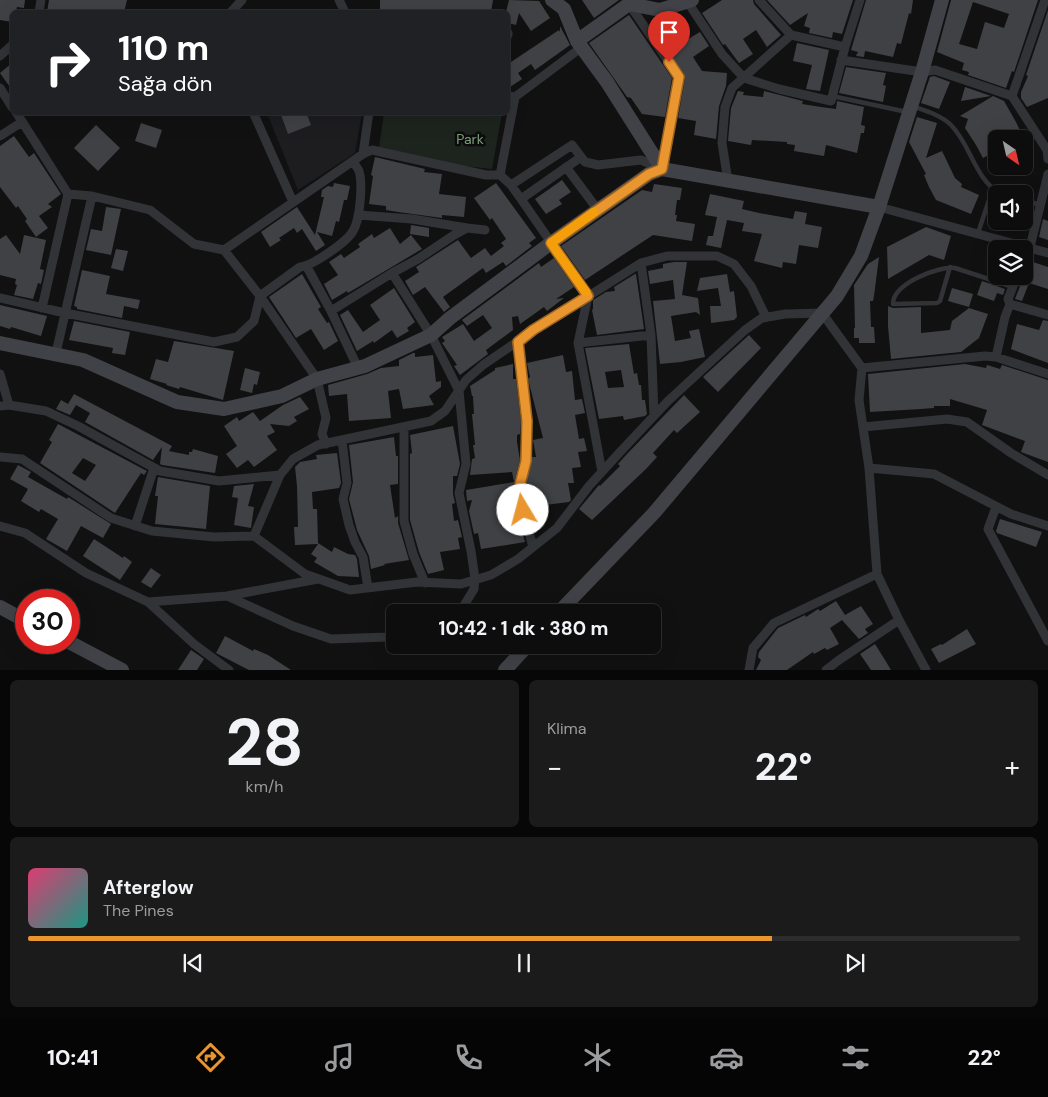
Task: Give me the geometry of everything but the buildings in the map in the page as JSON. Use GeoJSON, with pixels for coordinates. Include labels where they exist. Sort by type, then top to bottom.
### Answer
{"type":"FeatureCollection","features":[{"type":"Feature","properties":{"kind":"street"},"geometry":{"type":"LineString","coordinates":[[233,10],[242,0]]}},
{"type":"Feature","properties":{"kind":"street"},"geometry":{"type":"LineString","coordinates":[[552,0],[564,9],[580,44],[607,82],[662,169]]}},
{"type":"Feature","properties":{"kind":"street"},"geometry":{"type":"LineString","coordinates":[[759,0],[791,36],[845,47]]}},
{"type":"Feature","properties":{"kind":"street"},"geometry":{"type":"LineString","coordinates":[[511,96],[629,4],[655,5],[690,1],[722,54],[744,78],[779,89],[831,100],[860,0]]}},
{"type":"Feature","properties":{"kind":"street"},"geometry":{"type":"LineString","coordinates":[[567,604],[654,513],[837,296],[861,256],[879,207],[922,72],[942,0]]}},
{"type":"Feature","properties":{"kind":"street"},"geometry":{"type":"LineString","coordinates":[[1012,96],[1045,0]]}},
{"type":"Feature","properties":{"kind":"street"},"geometry":{"type":"LineString","coordinates":[[629,4],[679,77],[662,169]]}},
{"type":"Feature","properties":{"kind":"street"},"geometry":{"type":"LineString","coordinates":[[728,181],[722,143],[725,107],[732,88],[791,36]]}},
{"type":"Feature","properties":{"kind":"street"},"geometry":{"type":"LineString","coordinates":[[0,56],[10,47]]}},
{"type":"Feature","properties":{"kind":"street"},"geometry":{"type":"LineString","coordinates":[[842,60],[922,72],[935,70],[1012,96],[1047,150],[1048,159]]}},
{"type":"Feature","properties":{"kind":"street"},"geometry":{"type":"LineString","coordinates":[[0,88],[10,104]]}},
{"type":"Feature","properties":{"kind":"street"},"geometry":{"type":"LineString","coordinates":[[18,115],[68,194],[42,308]]}},
{"type":"Feature","properties":{"kind":"street"},"geometry":{"type":"LineString","coordinates":[[254,115],[293,202]]}},
{"type":"Feature","properties":{"kind":"street"},"geometry":{"type":"LineString","coordinates":[[363,154],[369,115]]}},
{"type":"Feature","properties":{"kind":"street"},"geometry":{"type":"LineString","coordinates":[[500,175],[508,115]]}},
{"type":"Feature","properties":{"kind":"street"},"geometry":{"type":"LineString","coordinates":[[0,136],[22,122]]}},
{"type":"Feature","properties":{"kind":"street"},"geometry":{"type":"LineString","coordinates":[[511,185],[572,145],[584,162],[598,165],[641,160],[662,169],[879,207],[1004,240]]}},
{"type":"Feature","properties":{"kind":"street"},"geometry":{"type":"LineString","coordinates":[[224,250],[363,154],[372,150],[486,175],[500,175],[511,185],[588,296],[578,344],[602,472]]}},
{"type":"Feature","properties":{"kind":"street"},"geometry":{"type":"LineString","coordinates":[[521,199],[581,157]]}},
{"type":"Feature","properties":{"kind":"street"},"geometry":{"type":"LineString","coordinates":[[0,298],[65,313],[214,342],[237,337],[254,321],[260,296],[300,267],[307,267],[320,259],[353,233],[358,215],[360,189],[359,170],[353,161]]}},
{"type":"Feature","properties":{"kind":"street"},"geometry":{"type":"LineString","coordinates":[[566,167],[598,210]]}},
{"type":"Feature","properties":{"kind":"street"},"geometry":{"type":"LineString","coordinates":[[0,343],[83,360],[177,402],[224,409],[282,396],[317,379],[358,368],[431,335],[450,318],[551,243],[649,174],[662,169]]}},
{"type":"Feature","properties":{"kind":"street"},"geometry":{"type":"LineString","coordinates":[[1032,240],[1048,174]]}},
{"type":"Feature","properties":{"kind":"street"},"geometry":{"type":"LineString","coordinates":[[68,194],[92,196],[150,210],[194,244],[224,250],[260,296],[317,379],[326,418],[322,434],[326,444]]}},
{"type":"Feature","properties":{"kind":"street"},"geometry":{"type":"LineString","coordinates":[[56,353],[92,196]]}},
{"type":"Feature","properties":{"kind":"street"},"geometry":{"type":"LineString","coordinates":[[358,215],[412,219],[485,230]]}},
{"type":"Feature","properties":{"kind":"street"},"geometry":{"type":"LineString","coordinates":[[332,311],[392,272],[418,259],[467,228]]}},
{"type":"Feature","properties":{"kind":"street"},"geometry":{"type":"LineString","coordinates":[[1033,248],[1048,253]]}},
{"type":"Feature","properties":{"kind":"street"},"geometry":{"type":"LineString","coordinates":[[254,536],[280,475],[294,458],[318,445],[430,421],[446,411],[466,380],[483,365],[533,330],[641,263],[667,256],[717,256],[734,264],[751,286],[766,317]]}},
{"type":"Feature","properties":{"kind":"street"},"geometry":{"type":"LineString","coordinates":[[641,263],[651,335],[654,416]]}},
{"type":"Feature","properties":{"kind":"street"},"geometry":{"type":"LineString","coordinates":[[307,267],[332,311],[358,368]]}},
{"type":"Feature","properties":{"kind":"street"},"geometry":{"type":"LineString","coordinates":[[392,272],[431,335],[459,391],[466,464],[459,493],[475,579],[474,590],[465,604]]}},
{"type":"Feature","properties":{"kind":"street"},"geometry":{"type":"LineString","coordinates":[[996,357],[1005,317],[1010,304],[1008,299],[1013,287]]}},
{"type":"Feature","properties":{"kind":"street"},"geometry":{"type":"LineString","coordinates":[[1010,304],[1048,316]]}},
{"type":"Feature","properties":{"kind":"street"},"geometry":{"type":"LineString","coordinates":[[0,457],[22,459],[111,518],[152,531],[214,537],[254,536],[305,574],[350,590],[425,583],[460,584],[491,575],[518,559],[557,528],[602,472],[654,416],[745,330],[766,317],[785,314],[822,313]]}},
{"type":"Feature","properties":{"kind":"street"},"geometry":{"type":"LineString","coordinates":[[822,313],[862,368],[859,400],[869,468],[877,574],[926,670]]}},
{"type":"Feature","properties":{"kind":"street"},"geometry":{"type":"LineString","coordinates":[[578,344],[651,335]]}},
{"type":"Feature","properties":{"kind":"street"},"geometry":{"type":"LineString","coordinates":[[518,342],[527,421],[526,461],[518,492],[533,547]]}},
{"type":"Feature","properties":{"kind":"street"},"geometry":{"type":"LineString","coordinates":[[862,368],[985,356],[996,357],[1048,374]]}},
{"type":"Feature","properties":{"kind":"street"},"geometry":{"type":"LineString","coordinates":[[0,374],[4,405],[46,411],[78,426],[160,471],[218,481],[280,475]]}},
{"type":"Feature","properties":{"kind":"street"},"geometry":{"type":"LineString","coordinates":[[863,427],[947,419],[967,422],[1011,453],[1048,475]]}},
{"type":"Feature","properties":{"kind":"street"},"geometry":{"type":"LineString","coordinates":[[404,427],[404,521],[413,554],[425,583]]}},
{"type":"Feature","properties":{"kind":"street"},"geometry":{"type":"LineString","coordinates":[[342,440],[347,483],[343,499],[348,525],[354,542],[363,557],[368,588]]}},
{"type":"Feature","properties":{"kind":"street"},"geometry":{"type":"LineString","coordinates":[[135,526],[154,468]]}},
{"type":"Feature","properties":{"kind":"street"},"geometry":{"type":"LineString","coordinates":[[869,468],[934,474],[1011,514],[1048,526]]}},
{"type":"Feature","properties":{"kind":"street"},"geometry":{"type":"LineString","coordinates":[[996,506],[988,529],[1048,641]]}},
{"type":"Feature","properties":{"kind":"street"},"geometry":{"type":"LineString","coordinates":[[0,526],[25,533],[86,572],[148,602],[194,644],[230,670]]}},
{"type":"Feature","properties":{"kind":"street"},"geometry":{"type":"LineString","coordinates":[[749,670],[753,648],[774,623],[877,574]]}},
{"type":"Feature","properties":{"kind":"street"},"geometry":{"type":"LineString","coordinates":[[148,602],[227,596],[318,579]]}},
{"type":"Feature","properties":{"kind":"street"},"geometry":{"type":"LineString","coordinates":[[227,596],[293,626],[331,639],[386,636]]}},
{"type":"Feature","properties":{"kind":"street"},"geometry":{"type":"LineString","coordinates":[[0,607],[15,615]]}},
{"type":"Feature","properties":{"kind":"street"},"geometry":{"type":"LineString","coordinates":[[826,670],[899,620]]}},
{"type":"Feature","properties":{"kind":"street"},"geometry":{"type":"LineString","coordinates":[[80,648],[122,670]]}},
{"type":"Feature","properties":{"kind":"street"},"geometry":{"type":"LineString","coordinates":[[505,670],[520,654]]}},
{"type":"Feature","properties":{"kind":"lane"},"geometry":{"type":"LineString","coordinates":[[832,96],[910,109],[940,117],[950,124],[958,134],[989,185]]}},
{"type":"Feature","properties":{"kind":"lane"},"geometry":{"type":"LineString","coordinates":[[978,233],[988,203]]}},
{"type":"Feature","properties":{"kind":"lane"},"geometry":{"type":"LineString","coordinates":[[1033,203],[1040,205]]}},
{"type":"Feature","properties":{"kind":"lane"},"geometry":{"type":"LineString","coordinates":[[950,267],[941,298],[937,304],[893,304],[894,297],[900,289],[934,270],[950,267],[1013,287]]}},
{"type":"Feature","properties":{"kind":"shaded area"},"geometry":{"type":"Polygon","coordinates":[[[268,115],[362,115],[355,153],[298,190],[268,115]]]}},
{"type":"Feature","properties":{"kind":"green space","name":"Park"},"geometry":{"type":"Polygon","coordinates":[[[384,115],[502,115],[492,169],[427,162],[379,148],[384,115]]]}},
{"type":"Feature","properties":{"kind":"slow traffic"},"geometry":{"type":"LineString","coordinates":[[586,292],[551,243],[594,212]]}},
{"type":"Feature","properties":{"kind":"route"},"geometry":{"type":"LineString","coordinates":[[523,510],[518,492],[526,461],[527,421],[518,342],[533,330],[588,296],[551,243],[649,174],[662,169],[679,77],[669,62]]}}]}
